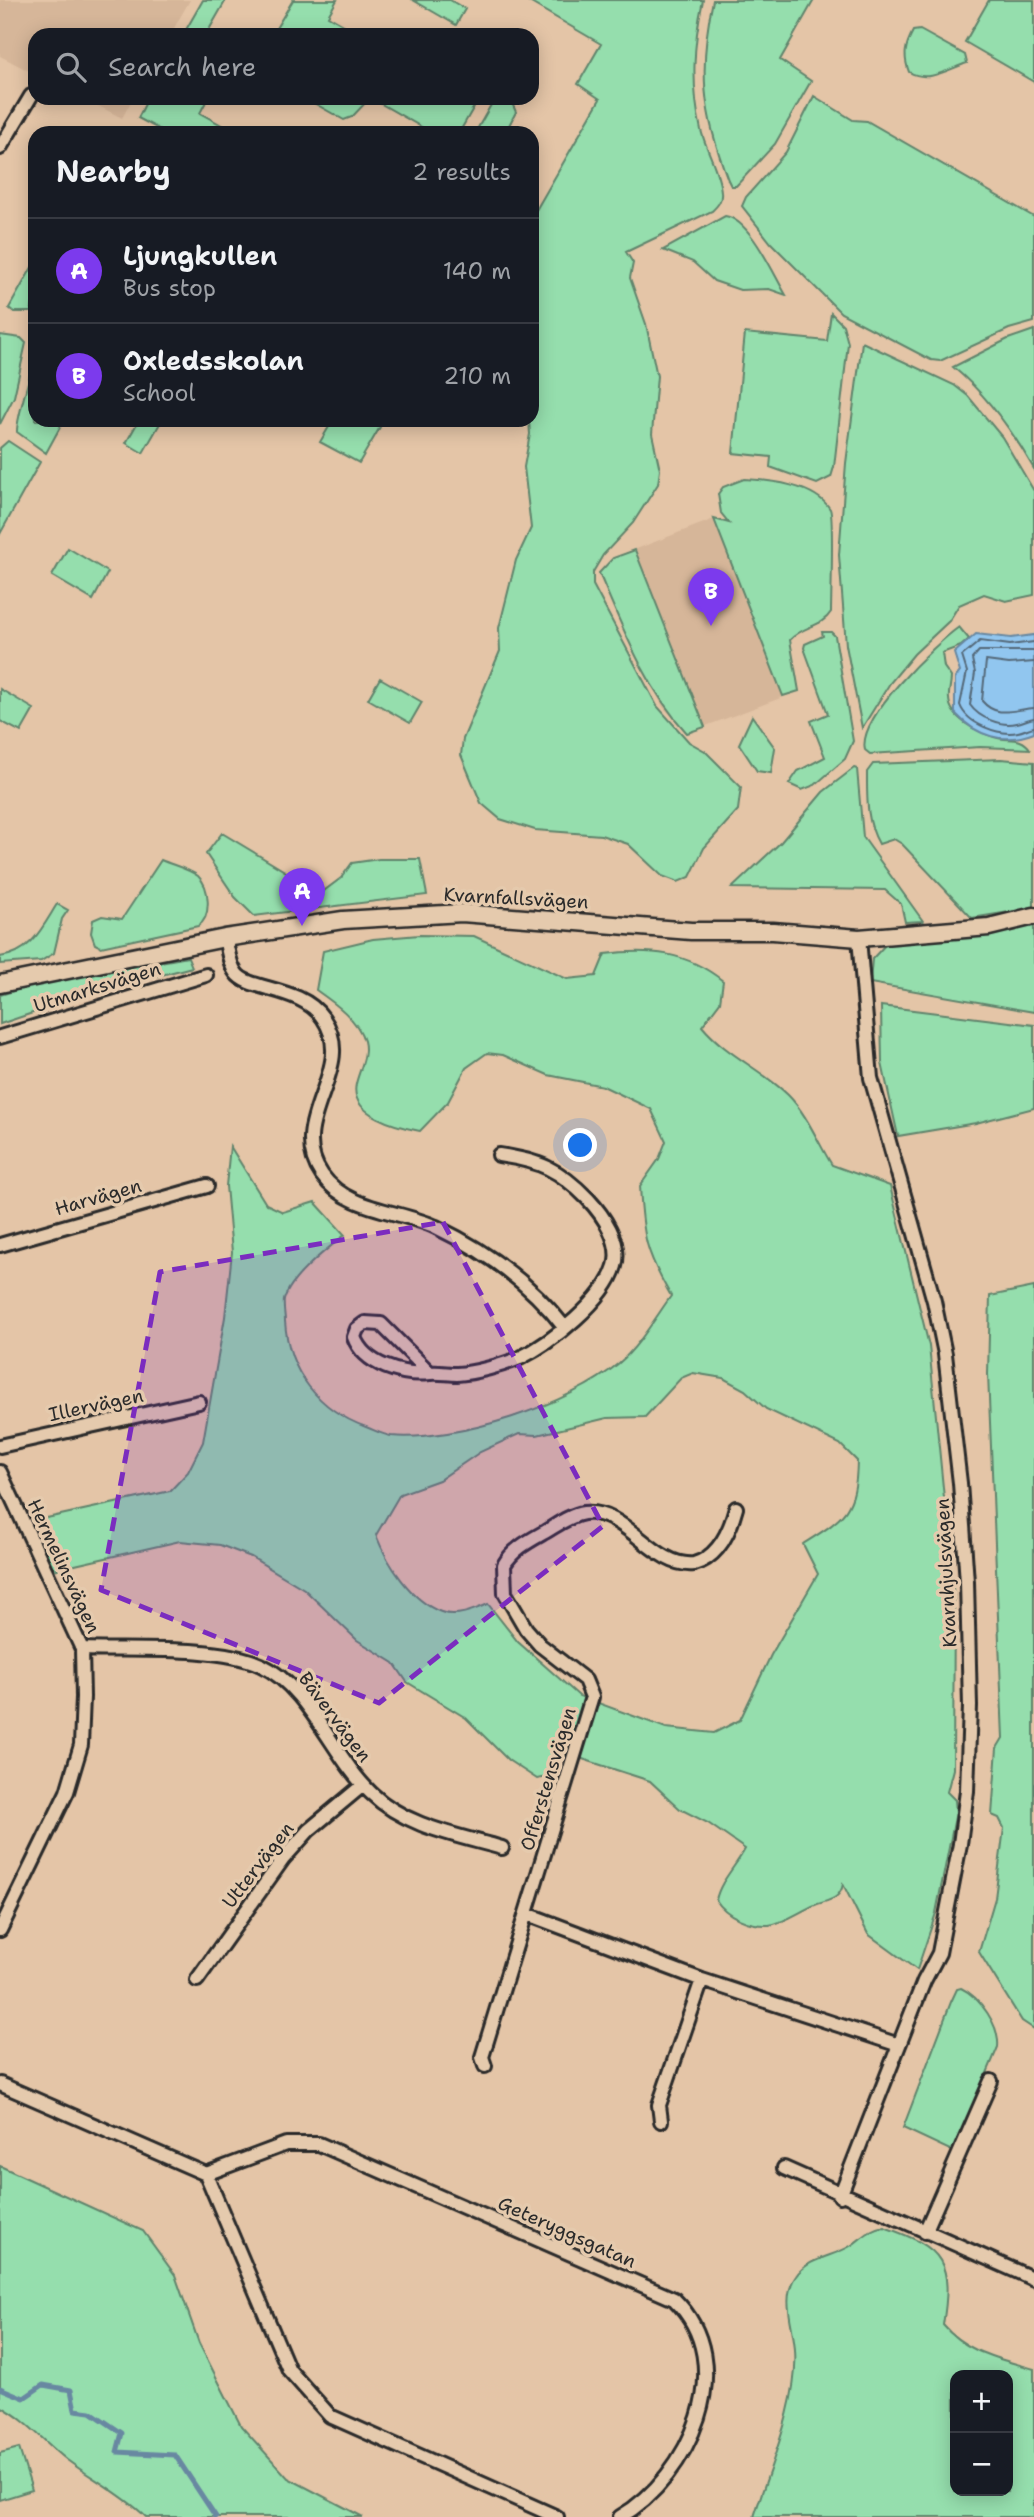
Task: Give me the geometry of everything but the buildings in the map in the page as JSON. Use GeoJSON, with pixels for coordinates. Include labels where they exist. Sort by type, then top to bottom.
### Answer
{"type":"FeatureCollection","features":[{"type":"Feature","properties":{"kind":"street"},"geometry":{"type":"LineString","coordinates":[[0,148],[28,102]]}},
{"type":"Feature","properties":{"kind":"street","name":"Kvarnfallsvägen"},"geometry":{"type":"LineString","coordinates":[[0,984],[225,938],[343,920],[462,913],[691,931],[773,932],[859,938],[989,927],[1034,916]]}},
{"type":"Feature","properties":{"kind":"street"},"geometry":{"type":"LineString","coordinates":[[225,938],[233,967],[241,979],[301,999],[322,1017],[329,1029],[334,1059],[310,1129],[313,1155],[322,1175],[335,1189],[352,1199],[435,1227],[491,1260],[546,1303],[565,1328]]}},
{"type":"Feature","properties":{"kind":"street","name":"Kvarnhjulsvägen"},"geometry":{"type":"LineString","coordinates":[[840,2196],[924,1981],[939,1953],[960,1844],[967,1779],[970,1644],[960,1483],[945,1354],[934,1301],[871,1078],[859,938]]}},
{"type":"Feature","properties":{"kind":"street","name":"Utmarksvägen"},"geometry":{"type":"LineString","coordinates":[[0,1037],[206,975]]}},
{"type":"Feature","properties":{"kind":"street"},"geometry":{"type":"LineString","coordinates":[[430,1373],[381,1324],[365,1322],[357,1329],[354,1337],[359,1348],[372,1360],[420,1374],[459,1374],[517,1359],[565,1328],[590,1302],[615,1265],[615,1246],[603,1214],[560,1173],[536,1161],[499,1155]]}},
{"type":"Feature","properties":{"kind":"street","name":"Harvägen"},"geometry":{"type":"LineString","coordinates":[[0,1245],[207,1186]]}},
{"type":"Feature","properties":{"kind":"street","name":"Illervägen"},"geometry":{"type":"LineString","coordinates":[[0,1446],[199,1402]]}},
{"type":"Feature","properties":{"kind":"street","name":"Hermelinsvägen"},"geometry":{"type":"LineString","coordinates":[[0,1472],[33,1550],[82,1649],[83,1723],[75,1768],[67,1792],[0,1930]]}},
{"type":"Feature","properties":{"kind":"street","name":"Offerstensvägen"},"geometry":{"type":"LineString","coordinates":[[485,2066],[482,2057],[592,1696],[585,1680],[540,1645],[526,1629],[505,1593],[504,1565],[514,1551],[531,1540],[574,1516],[592,1513],[608,1518],[672,1560],[694,1564],[715,1552],[727,1535],[736,1508]]}},
{"type":"Feature","properties":{"kind":"street","name":"Bävervägen"},"geometry":{"type":"LineString","coordinates":[[82,1649],[226,1655],[259,1664],[281,1677],[363,1785],[390,1809],[418,1823],[502,1848]]}},
{"type":"Feature","properties":{"kind":"street","name":"Uttervägen"},"geometry":{"type":"LineString","coordinates":[[197,1980],[289,1852],[309,1830],[363,1785]]}},
{"type":"Feature","properties":{"kind":"street"},"geometry":{"type":"LineString","coordinates":[[527,1914],[702,1980],[899,2045]]}},
{"type":"Feature","properties":{"kind":"street"},"geometry":{"type":"LineString","coordinates":[[661,2121],[659,2105],[702,1980]]}},
{"type":"Feature","properties":{"kind":"street"},"geometry":{"type":"LineString","coordinates":[[925,2232],[991,2081]]}},
{"type":"Feature","properties":{"kind":"street"},"geometry":{"type":"LineString","coordinates":[[0,2084],[206,2174],[289,2370],[330,2416],[557,2517]]}},
{"type":"Feature","properties":{"kind":"street","name":"Geteryggsgatan"},"geometry":{"type":"LineString","coordinates":[[206,2174],[286,2144],[318,2144],[674,2299],[698,2333],[704,2391],[698,2418],[674,2468],[645,2500],[620,2517]]}},
{"type":"Feature","properties":{"kind":"street"},"geometry":{"type":"LineString","coordinates":[[784,2168],[840,2196],[1034,2279]]}},
{"type":"Feature","properties":{"kind":"highlighted area"},"geometry":{"type":"Polygon","coordinates":[[[443,1222],[603,1526],[379,1703],[101,1590],[160,1272],[443,1222]]]}},
{"type":"Feature","properties":{"kind":"shaded area"},"geometry":{"type":"Polygon","coordinates":[[[0,0],[190,0],[174,28],[28,28],[28,70],[0,56],[0,0]]]}},
{"type":"Feature","properties":{"kind":"shaded area"},"geometry":{"type":"Polygon","coordinates":[[[97,105],[129,105],[122,118],[97,105]]]}},
{"type":"Feature","properties":{"kind":"shaded area"},"geometry":{"type":"Polygon","coordinates":[[[714,519],[730,524],[800,629],[790,640],[799,691],[687,733],[663,707],[620,623],[599,573],[613,558],[714,519]]]}},
{"type":"Feature","properties":{"kind":"green space"},"geometry":{"type":"Polygon","coordinates":[[[203,0],[226,0],[210,28],[187,28],[203,0]]]}},
{"type":"Feature","properties":{"kind":"green space"},"geometry":{"type":"Polygon","coordinates":[[[293,0],[337,0],[328,16],[349,28],[276,28],[293,0]]]}},
{"type":"Feature","properties":{"kind":"green space"},"geometry":{"type":"Polygon","coordinates":[[[413,0],[450,0],[465,9],[456,25],[413,0]]]}},
{"type":"Feature","properties":{"kind":"green space"},"geometry":{"type":"Polygon","coordinates":[[[526,0],[703,0],[695,49],[696,97],[701,130],[718,177],[721,198],[712,211],[626,252],[633,263],[630,278],[646,324],[657,376],[652,434],[660,470],[658,484],[633,523],[603,555],[593,572],[593,585],[657,706],[689,742],[705,751],[741,787],[738,810],[704,848],[690,877],[678,882],[662,876],[628,844],[601,835],[535,830],[500,819],[481,803],[461,755],[463,739],[500,651],[499,628],[516,560],[531,528],[524,467],[530,427],[539,427],[539,205],[600,99],[578,84],[601,44],[526,0]]]}},
{"type":"Feature","properties":{"kind":"green space"},"geometry":{"type":"Polygon","coordinates":[[[713,0],[814,0],[780,60],[811,81],[775,144],[736,186],[731,186],[728,180],[708,112],[705,70],[708,25],[713,0]]]}},
{"type":"Feature","properties":{"kind":"green space"},"geometry":{"type":"Polygon","coordinates":[[[989,0],[1034,0],[1034,82],[965,42],[989,0]]]}},
{"type":"Feature","properties":{"kind":"green space"},"geometry":{"type":"Polygon","coordinates":[[[920,30],[965,55],[967,63],[930,76],[909,72],[906,61],[907,46],[913,31],[920,30]]]}},
{"type":"Feature","properties":{"kind":"green space"},"geometry":{"type":"Polygon","coordinates":[[[814,96],[853,120],[867,121],[1034,217],[1034,322],[1009,329],[940,361],[931,360],[841,313],[771,243],[742,206],[746,197],[786,152],[814,96]]]}},
{"type":"Feature","properties":{"kind":"green space"},"geometry":{"type":"Polygon","coordinates":[[[144,105],[204,105],[200,113],[223,126],[153,126],[138,118],[144,105]]]}},
{"type":"Feature","properties":{"kind":"green space"},"geometry":{"type":"Polygon","coordinates":[[[317,105],[363,105],[352,117],[344,120],[317,105]]]}},
{"type":"Feature","properties":{"kind":"green space"},"geometry":{"type":"Polygon","coordinates":[[[383,105],[475,105],[463,126],[420,126],[383,105]]]}},
{"type":"Feature","properties":{"kind":"green space"},"geometry":{"type":"Polygon","coordinates":[[[491,105],[513,105],[516,112],[509,126],[479,126],[491,105]]]}},
{"type":"Feature","properties":{"kind":"green space"},"geometry":{"type":"Polygon","coordinates":[[[725,216],[734,219],[752,237],[786,295],[769,289],[740,290],[714,281],[693,262],[663,250],[725,216]]]}},
{"type":"Feature","properties":{"kind":"green space"},"geometry":{"type":"Polygon","coordinates":[[[28,274],[28,312],[14,312],[9,308],[28,274]]]}},
{"type":"Feature","properties":{"kind":"green space"},"geometry":{"type":"Polygon","coordinates":[[[831,313],[843,325],[848,343],[834,467],[831,477],[817,484],[770,467],[771,457],[733,453],[745,333],[827,341],[831,313]]]}},
{"type":"Feature","properties":{"kind":"green space"},"geometry":{"type":"Polygon","coordinates":[[[1034,330],[1034,469],[998,414],[977,389],[953,367],[1008,339],[1034,330]]]}},
{"type":"Feature","properties":{"kind":"green space"},"geometry":{"type":"Polygon","coordinates":[[[0,335],[21,338],[26,343],[14,397],[0,424],[0,335]]]}},
{"type":"Feature","properties":{"kind":"green space"},"geometry":{"type":"Polygon","coordinates":[[[862,342],[954,385],[968,396],[1002,437],[1034,491],[1034,595],[1006,601],[984,594],[959,605],[949,621],[914,654],[890,683],[862,728],[846,645],[839,555],[846,463],[862,342]]]}},
{"type":"Feature","properties":{"kind":"green space"},"geometry":{"type":"Polygon","coordinates":[[[28,382],[28,427],[60,427],[46,453],[17,432],[28,382]]]}},
{"type":"Feature","properties":{"kind":"green space"},"geometry":{"type":"Polygon","coordinates":[[[135,427],[158,427],[143,453],[126,443],[135,427]]]}},
{"type":"Feature","properties":{"kind":"green space"},"geometry":{"type":"Polygon","coordinates":[[[329,427],[380,427],[359,463],[320,442],[329,427]]]}},
{"type":"Feature","properties":{"kind":"green space"},"geometry":{"type":"Polygon","coordinates":[[[8,441],[40,462],[0,534],[0,448],[8,441]]]}},
{"type":"Feature","properties":{"kind":"green space"},"geometry":{"type":"Polygon","coordinates":[[[744,479],[803,489],[814,494],[830,509],[831,612],[822,621],[790,640],[799,691],[783,696],[714,519],[729,523],[721,513],[718,494],[723,487],[744,479]]]}},
{"type":"Feature","properties":{"kind":"green space"},"geometry":{"type":"Polygon","coordinates":[[[68,548],[108,572],[93,600],[52,576],[68,548]]]}},
{"type":"Feature","properties":{"kind":"green space"},"geometry":{"type":"Polygon","coordinates":[[[635,550],[705,727],[687,733],[672,716],[647,677],[599,573],[613,558],[635,550]]]}},
{"type":"Feature","properties":{"kind":"green space"},"geometry":{"type":"Polygon","coordinates":[[[959,627],[969,639],[961,646],[942,653],[944,667],[951,677],[949,699],[954,713],[980,732],[1018,740],[1030,749],[980,747],[870,754],[865,750],[866,736],[885,702],[916,665],[959,627]]]}},
{"type":"Feature","properties":{"kind":"green space"},"geometry":{"type":"Polygon","coordinates":[[[822,632],[831,632],[835,636],[853,741],[845,759],[815,785],[802,790],[789,784],[798,771],[825,757],[811,721],[828,714],[804,648],[805,644],[823,636],[822,632]]]}},
{"type":"Feature","properties":{"kind":"green space"},"geometry":{"type":"Polygon","coordinates":[[[380,678],[422,702],[410,723],[368,699],[380,678]]]}},
{"type":"Feature","properties":{"kind":"green space"},"geometry":{"type":"Polygon","coordinates":[[[0,689],[34,709],[21,732],[0,721],[0,689]]]}},
{"type":"Feature","properties":{"kind":"green space"},"geometry":{"type":"Polygon","coordinates":[[[752,716],[775,748],[771,773],[757,771],[739,744],[752,716]]]}},
{"type":"Feature","properties":{"kind":"green space"},"geometry":{"type":"Polygon","coordinates":[[[1001,759],[1034,762],[1034,908],[972,918],[902,844],[894,839],[879,844],[869,818],[867,772],[873,764],[1001,759]]]}},
{"type":"Feature","properties":{"kind":"green space"},"geometry":{"type":"Polygon","coordinates":[[[854,768],[857,769],[863,837],[923,921],[905,922],[901,904],[885,890],[732,888],[781,842],[823,792],[854,768]]]}},
{"type":"Feature","properties":{"kind":"green space"},"geometry":{"type":"Polygon","coordinates":[[[222,833],[321,893],[341,878],[352,863],[379,859],[420,859],[427,895],[254,916],[235,897],[206,854],[222,833]]]}},
{"type":"Feature","properties":{"kind":"green space"},"geometry":{"type":"Polygon","coordinates":[[[161,860],[190,871],[202,881],[208,902],[203,922],[198,926],[101,947],[95,944],[91,933],[93,920],[102,916],[122,919],[161,860]]]}},
{"type":"Feature","properties":{"kind":"green space"},"geometry":{"type":"Polygon","coordinates":[[[57,904],[68,910],[62,919],[54,953],[41,961],[0,964],[0,957],[11,955],[28,945],[57,904]]]}},
{"type":"Feature","properties":{"kind":"green space"},"geometry":{"type":"Polygon","coordinates":[[[1034,923],[1034,1012],[870,983],[872,959],[888,942],[1034,923]]]}},
{"type":"Feature","properties":{"kind":"green space"},"geometry":{"type":"Polygon","coordinates":[[[419,935],[474,936],[567,979],[596,976],[605,954],[622,952],[667,954],[696,964],[723,981],[720,1002],[702,1026],[722,1045],[788,1095],[807,1120],[832,1165],[890,1186],[929,1346],[954,1599],[953,1769],[947,1792],[955,1800],[956,1812],[936,1913],[917,1970],[868,1934],[843,1884],[833,1899],[775,1924],[754,1924],[732,1915],[716,1900],[745,1849],[708,1823],[680,1809],[650,1781],[564,1753],[551,1776],[537,1779],[508,1760],[466,1718],[407,1682],[394,1663],[357,1640],[304,1589],[251,1557],[220,1545],[180,1541],[53,1570],[33,1521],[170,1491],[188,1472],[203,1442],[225,1317],[232,1252],[226,1186],[230,1146],[266,1204],[283,1212],[315,1202],[345,1235],[310,1264],[288,1291],[284,1300],[287,1340],[300,1372],[309,1387],[321,1399],[349,1420],[385,1435],[417,1436],[479,1427],[511,1418],[572,1393],[619,1363],[640,1340],[671,1296],[651,1255],[642,1218],[640,1186],[659,1159],[666,1141],[651,1109],[603,1086],[548,1075],[503,1055],[487,1053],[466,1068],[448,1102],[420,1131],[388,1123],[360,1104],[356,1095],[356,1084],[365,1052],[361,1033],[344,1012],[316,990],[323,951],[373,939],[419,935]],[[693,1373],[681,1378],[645,1417],[607,1418],[537,1435],[519,1434],[480,1452],[439,1480],[400,1494],[376,1535],[393,1569],[420,1599],[441,1612],[465,1612],[488,1604],[518,1642],[579,1696],[666,1728],[714,1733],[740,1720],[771,1655],[818,1574],[803,1544],[829,1527],[845,1512],[854,1492],[857,1461],[840,1444],[766,1409],[745,1390],[723,1378],[693,1373]]]}},
{"type":"Feature","properties":{"kind":"green space"},"geometry":{"type":"Polygon","coordinates":[[[188,957],[192,967],[92,993],[0,1024],[0,995],[37,984],[188,957]]]}},
{"type":"Feature","properties":{"kind":"green space"},"geometry":{"type":"Polygon","coordinates":[[[881,1006],[1034,1025],[1034,1108],[976,1123],[898,1136],[882,1063],[881,1006]]]}},
{"type":"Feature","properties":{"kind":"green space"},"geometry":{"type":"Polygon","coordinates":[[[1034,1287],[1034,2029],[1022,2021],[979,1952],[995,1898],[1004,1828],[999,1818],[992,1815],[997,1748],[1003,1738],[988,1374],[990,1296],[1034,1287]]]}},
{"type":"Feature","properties":{"kind":"green space"},"geometry":{"type":"Polygon","coordinates":[[[961,1988],[982,2005],[996,2030],[998,2047],[954,2152],[903,2128],[951,2002],[957,1989],[961,1988]]]}},
{"type":"Feature","properties":{"kind":"green space"},"geometry":{"type":"Polygon","coordinates":[[[0,2166],[143,2231],[175,2275],[199,2343],[241,2426],[288,2478],[363,2517],[146,2517],[118,2494],[67,2460],[27,2424],[0,2406],[0,2166]]]}},
{"type":"Feature","properties":{"kind":"green space"},"geometry":{"type":"Polygon","coordinates":[[[884,2227],[920,2242],[932,2251],[945,2272],[947,2286],[943,2325],[952,2335],[973,2349],[1034,2369],[1034,2517],[754,2517],[782,2434],[792,2391],[795,2350],[788,2303],[791,2285],[808,2265],[845,2249],[866,2234],[884,2227]]]}},
{"type":"Feature","properties":{"kind":"green space"},"geometry":{"type":"Polygon","coordinates":[[[19,2448],[32,2490],[0,2500],[0,2453],[19,2448]]]}},
{"type":"Feature","properties":{"kind":"water"},"geometry":{"type":"Polygon","coordinates":[[[976,634],[1011,638],[1034,635],[1034,733],[1012,738],[991,736],[972,728],[955,713],[955,678],[960,672],[954,653],[976,634]]]}},
{"type":"Feature","properties":{"kind":"waterway"},"geometry":{"type":"LineString","coordinates":[[0,2388],[24,2398],[43,2385],[71,2390],[75,2410],[91,2412],[122,2433],[117,2452],[175,2455],[216,2517]]}},
{"type":"Feature","properties":{"kind":"place","name":"Oxledsskolan"},"geometry":{"type":"Point","coordinates":[711,626]}},
{"type":"Feature","properties":{"kind":"place","name":"Ljungkullen"},"geometry":{"type":"Point","coordinates":[302,926]}}]}
